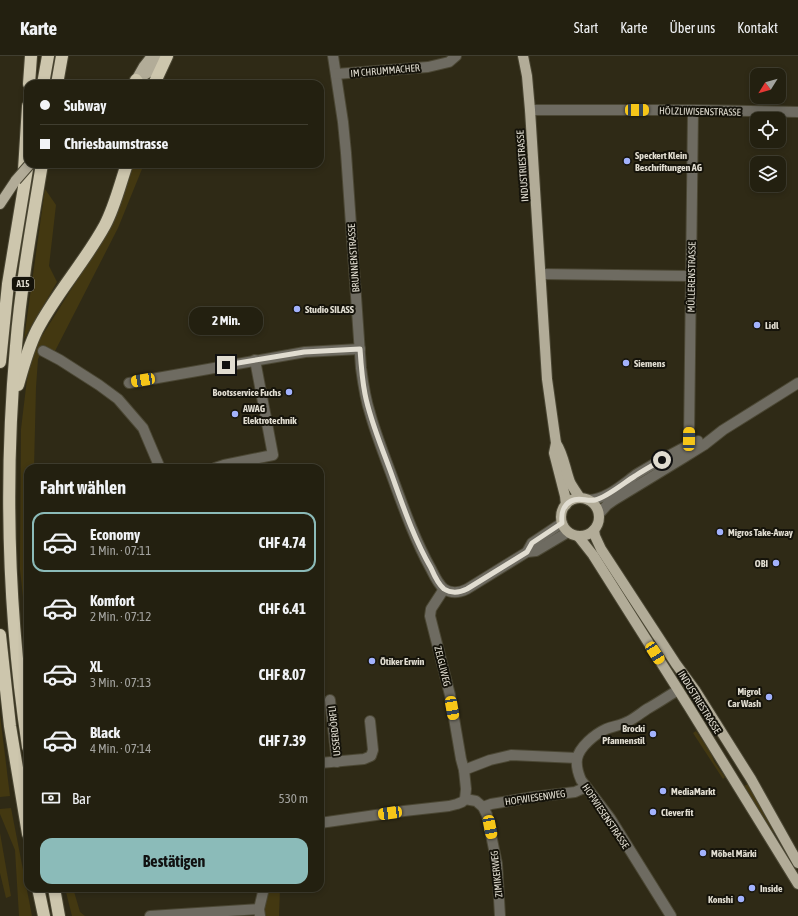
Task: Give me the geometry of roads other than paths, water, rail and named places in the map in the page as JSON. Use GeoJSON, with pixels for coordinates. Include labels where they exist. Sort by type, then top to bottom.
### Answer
{"type":"FeatureCollection","features":[{"type":"Feature","properties":{"kind":"highway"},"geometry":{"type":"LineString","coordinates":[[29,80],[30,56]]}},
{"type":"Feature","properties":{"kind":"highway"},"geometry":{"type":"LineString","coordinates":[[44,80],[48,56]]}},
{"type":"Feature","properties":{"kind":"highway"},"geometry":{"type":"LineString","coordinates":[[58,80],[62,56]]}},
{"type":"Feature","properties":{"kind":"highway"},"geometry":{"type":"LineString","coordinates":[[156,80],[167,56]]}},
{"type":"Feature","properties":{"kind":"highway"},"geometry":{"type":"LineString","coordinates":[[23,188],[24,168]]}},
{"type":"Feature","properties":{"kind":"highway","name":"A15"},"geometry":{"type":"LineString","coordinates":[[0,362],[8,284],[23,188],[28,168]]}},
{"type":"Feature","properties":{"kind":"highway","name":"A15"},"geometry":{"type":"LineString","coordinates":[[24,716],[17,662],[9,537],[11,406],[21,302],[41,168]]}},
{"type":"Feature","properties":{"kind":"highway"},"geometry":{"type":"LineString","coordinates":[[11,406],[36,331],[89,252],[106,223],[126,168]]}},
{"type":"Feature","properties":{"kind":"highway"},"geometry":{"type":"LineString","coordinates":[[0,635],[10,726],[24,810]]}},
{"type":"Feature","properties":{"kind":"highway"},"geometry":{"type":"LineString","coordinates":[[39,892],[44,916]]}},
{"type":"Feature","properties":{"kind":"highway"},"geometry":{"type":"LineString","coordinates":[[55,892],[59,916]]}},
{"type":"Feature","properties":{"kind":"main road"},"geometry":{"type":"LineString","coordinates":[[137,80],[144,66],[152,56]]}},
{"type":"Feature","properties":{"kind":"main road"},"geometry":{"type":"LineString","coordinates":[[140,80],[149,72],[162,56]]}},
{"type":"Feature","properties":{"kind":"main road","name":"INDUSTRIESTRASSE"},"geometry":{"type":"LineString","coordinates":[[523,56],[527,76],[530,110],[548,379],[556,443],[554,453],[566,505],[562,513],[562,523],[564,528],[573,534],[593,554],[798,884]]}},
{"type":"Feature","properties":{"kind":"main road"},"geometry":{"type":"LineString","coordinates":[[0,204],[25,168]]}},
{"type":"Feature","properties":{"kind":"main road","name":"INDUSTRIESTRASSE"},"geometry":{"type":"LineString","coordinates":[[556,443],[560,450],[572,485],[584,499],[597,508],[599,514]]}},
{"type":"Feature","properties":{"kind":"main road"},"geometry":{"type":"LineString","coordinates":[[566,505],[575,499],[584,499]]}},
{"type":"Feature","properties":{"kind":"main road"},"geometry":{"type":"LineString","coordinates":[[573,534],[587,535],[594,530],[599,520],[599,514]]}},
{"type":"Feature","properties":{"kind":"main road","name":"INDUSTRIESTRASSE"},"geometry":{"type":"LineString","coordinates":[[594,530],[601,549],[676,664],[695,690],[751,779],[798,863]]}},
{"type":"Feature","properties":{"kind":"street","name":"BRUNNENSTRASSE"},"geometry":{"type":"LineString","coordinates":[[333,56],[346,153],[361,368],[365,394],[377,435],[419,546],[436,579],[444,589]]}},
{"type":"Feature","properties":{"kind":"street","name":"IM CHRUMMACHER"},"geometry":{"type":"LineString","coordinates":[[336,74],[428,67],[449,62],[456,56]]}},
{"type":"Feature","properties":{"kind":"street","name":"HÖLZLIWISENSTRASSE"},"geometry":{"type":"LineString","coordinates":[[530,110],[693,110],[798,112]]}},
{"type":"Feature","properties":{"kind":"street","name":"MÜLLERENSTRASSE"},"geometry":{"type":"LineString","coordinates":[[692,443],[689,439],[693,110]]}},
{"type":"Feature","properties":{"kind":"street"},"geometry":{"type":"LineString","coordinates":[[541,274],[691,276]]}},
{"type":"Feature","properties":{"kind":"street"},"geometry":{"type":"LineString","coordinates":[[129,383],[304,352],[360,349]]}},
{"type":"Feature","properties":{"kind":"street"},"geometry":{"type":"LineString","coordinates":[[43,351],[99,385],[118,400],[143,428],[158,464]]}},
{"type":"Feature","properties":{"kind":"street"},"geometry":{"type":"LineString","coordinates":[[229,464],[273,455],[255,360]]}},
{"type":"Feature","properties":{"kind":"street"},"geometry":{"type":"LineString","coordinates":[[599,514],[614,500],[704,445],[724,430],[798,383]]}},
{"type":"Feature","properties":{"kind":"street"},"geometry":{"type":"LineString","coordinates":[[584,499],[595,500],[692,443],[724,430]]}},
{"type":"Feature","properties":{"kind":"street"},"geometry":{"type":"LineString","coordinates":[[683,458],[692,443]]}},
{"type":"Feature","properties":{"kind":"street"},"geometry":{"type":"LineString","coordinates":[[527,552],[532,543],[562,523]]}},
{"type":"Feature","properties":{"kind":"street"},"geometry":{"type":"LineString","coordinates":[[444,589],[450,592],[461,592],[527,552],[536,551],[573,534]]}},
{"type":"Feature","properties":{"kind":"street","name":"ZELGLIWEG"},"geometry":{"type":"LineString","coordinates":[[444,589],[431,609],[430,616],[450,695],[464,770],[466,789],[465,798]]}},
{"type":"Feature","properties":{"kind":"street"},"geometry":{"type":"LineString","coordinates":[[464,770],[490,760],[511,755],[577,758],[588,741],[605,729],[630,721],[678,690]]}},
{"type":"Feature","properties":{"kind":"street","name":"USSERDÖRFLI"},"geometry":{"type":"LineString","coordinates":[[330,700],[337,762]]}},
{"type":"Feature","properties":{"kind":"street","name":"USSERDÖRFLI"},"geometry":{"type":"LineString","coordinates":[[324,763],[364,759],[371,756],[373,750],[370,721]]}},
{"type":"Feature","properties":{"kind":"street","name":"HOFWIESENSTRASSE"},"geometry":{"type":"LineString","coordinates":[[577,758],[578,773],[581,780],[610,818],[671,916]]}},
{"type":"Feature","properties":{"kind":"street","name":"HOFWIESENWEG"},"geometry":{"type":"LineString","coordinates":[[484,807],[491,804],[533,797],[575,792],[586,787]]}},
{"type":"Feature","properties":{"kind":"street"},"geometry":{"type":"LineString","coordinates":[[324,821],[449,806],[462,802],[465,798],[476,801],[484,807]]}},
{"type":"Feature","properties":{"kind":"street","name":"ZIMIKERWEG"},"geometry":{"type":"LineString","coordinates":[[484,807],[497,864],[500,916]]}},
{"type":"Feature","properties":{"kind":"street"},"geometry":{"type":"LineString","coordinates":[[150,916],[260,912],[263,892]]}},
{"type":"Feature","properties":{"kind":"place","name":"Speckert Klein Beschriftungen AG"},"geometry":{"type":"Point","coordinates":[627,161]}},
{"type":"Feature","properties":{"kind":"place","name":"Studio SILASS"},"geometry":{"type":"Point","coordinates":[297,309]}},
{"type":"Feature","properties":{"kind":"place","name":"Lidl"},"geometry":{"type":"Point","coordinates":[757,325]}},
{"type":"Feature","properties":{"kind":"place","name":"Siemens"},"geometry":{"type":"Point","coordinates":[626,363]}},
{"type":"Feature","properties":{"kind":"place","name":"Bootsservice Fuchs"},"geometry":{"type":"Point","coordinates":[289,392]}},
{"type":"Feature","properties":{"kind":"place","name":"AWAG Elektrotechnik"},"geometry":{"type":"Point","coordinates":[235,414]}},
{"type":"Feature","properties":{"kind":"place","name":"Migros Take-Away"},"geometry":{"type":"Point","coordinates":[720,532]}},
{"type":"Feature","properties":{"kind":"place","name":"OBI"},"geometry":{"type":"Point","coordinates":[776,563]}},
{"type":"Feature","properties":{"kind":"place","name":"Ötiker Erwin"},"geometry":{"type":"Point","coordinates":[372,661]}},
{"type":"Feature","properties":{"kind":"place","name":"Migrol Car Wash"},"geometry":{"type":"Point","coordinates":[769,697]}},
{"type":"Feature","properties":{"kind":"place","name":"Brocki Pfannenstil"},"geometry":{"type":"Point","coordinates":[653,734]}},
{"type":"Feature","properties":{"kind":"place","name":"MediaMarkt"},"geometry":{"type":"Point","coordinates":[663,791]}},
{"type":"Feature","properties":{"kind":"place","name":"Clever fit"},"geometry":{"type":"Point","coordinates":[653,812]}},
{"type":"Feature","properties":{"kind":"place","name":"Möbel Märki"},"geometry":{"type":"Point","coordinates":[703,853]}},
{"type":"Feature","properties":{"kind":"place","name":"Inside"},"geometry":{"type":"Point","coordinates":[752,888]}},
{"type":"Feature","properties":{"kind":"place","name":"Konshi"},"geometry":{"type":"Point","coordinates":[741,899]}}]}
